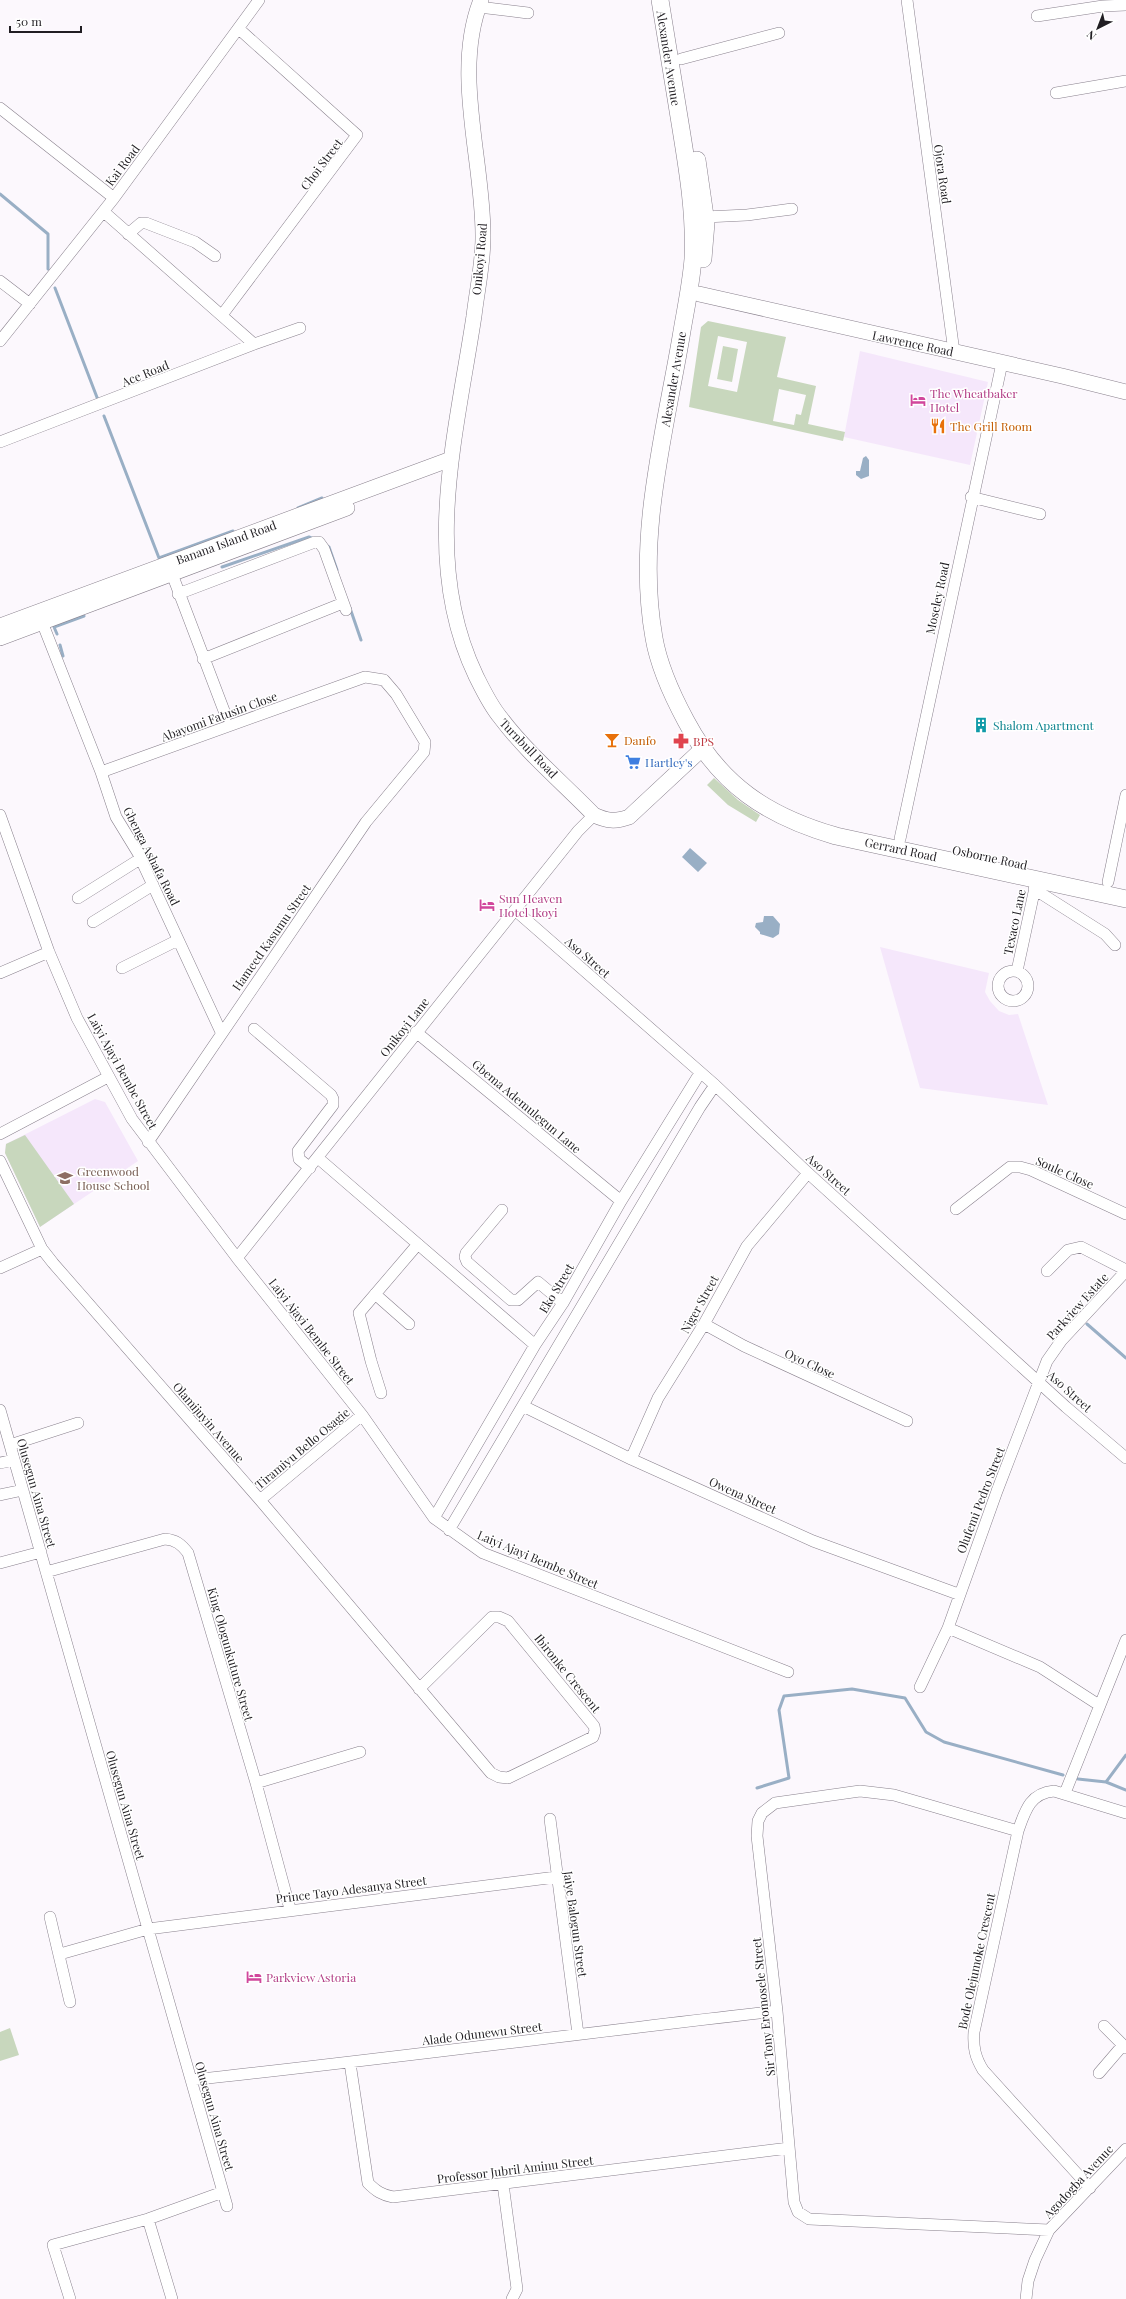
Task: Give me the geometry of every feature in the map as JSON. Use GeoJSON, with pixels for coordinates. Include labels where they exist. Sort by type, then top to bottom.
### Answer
{"type":"FeatureCollection","features":[{"type":"Feature","properties":{"kind":"main road","name":"Alexander Avenue"},"geometry":{"type":"LineString","coordinates":[[660,0],[687,172],[693,232],[690,283],[657,476],[650,526],[648,581],[654,640],[660,662],[675,700],[708,748]]}},
{"type":"Feature","properties":{"kind":"main road","name":"Alexander Avenue"},"geometry":{"type":"LineString","coordinates":[[671,0],[705,217],[703,264],[699,294],[664,507],[659,581],[662,625],[670,662],[708,748]]}},
{"type":"Feature","properties":{"kind":"main road","name":"Osborne Road"},"geometry":{"type":"LineString","coordinates":[[708,748],[768,797],[791,810],[812,819],[1126,887]]}},
{"type":"Feature","properties":{"kind":"main road","name":"Gerrard Road"},"geometry":{"type":"LineString","coordinates":[[708,748],[724,775],[746,795],[764,808],[799,825],[836,836],[1035,884],[1126,899]]}},
{"type":"Feature","properties":{"kind":"street","name":"Kai Road"},"geometry":{"type":"LineString","coordinates":[[0,341],[104,212],[259,0]]}},
{"type":"Feature","properties":{"kind":"street","name":"Ojora Road"},"geometry":{"type":"LineString","coordinates":[[907,0],[954,352]]}},
{"type":"Feature","properties":{"kind":"street"},"geometry":{"type":"LineString","coordinates":[[480,3],[528,13]]}},
{"type":"Feature","properties":{"kind":"street","name":"Onikoyi Road"},"geometry":{"type":"LineString","coordinates":[[451,464],[483,241],[483,219],[470,76],[473,34],[480,3]]}},
{"type":"Feature","properties":{"kind":"street"},"geometry":{"type":"LineString","coordinates":[[1037,16],[1103,6],[1126,5]]}},
{"type":"Feature","properties":{"kind":"street","name":"Choi Street"},"geometry":{"type":"LineString","coordinates":[[222,315],[357,135],[239,29]]}},
{"type":"Feature","properties":{"kind":"street"},"geometry":{"type":"LineString","coordinates":[[681,59],[779,33]]}},
{"type":"Feature","properties":{"kind":"street"},"geometry":{"type":"LineString","coordinates":[[1056,93],[1126,81]]}},
{"type":"Feature","properties":{"kind":"street"},"geometry":{"type":"LineString","coordinates":[[0,108],[114,198]]}},
{"type":"Feature","properties":{"kind":"street"},"geometry":{"type":"LineString","coordinates":[[705,217],[746,215],[792,208]]}},
{"type":"Feature","properties":{"kind":"street"},"geometry":{"type":"LineString","coordinates":[[104,212],[254,344]]}},
{"type":"Feature","properties":{"kind":"street"},"geometry":{"type":"LineString","coordinates":[[128,234],[141,223],[146,223],[195,242],[215,256]]}},
{"type":"Feature","properties":{"kind":"street"},"geometry":{"type":"LineString","coordinates":[[0,281],[30,304]]}},
{"type":"Feature","properties":{"kind":"street","name":"Lawrence Road"},"geometry":{"type":"LineString","coordinates":[[699,294],[1126,392]]}},
{"type":"Feature","properties":{"kind":"street","name":"Ace Road"},"geometry":{"type":"LineString","coordinates":[[0,442],[254,344],[300,328]]}},
{"type":"Feature","properties":{"kind":"street","name":"Moseley Road"},"geometry":{"type":"LineString","coordinates":[[900,839],[971,497],[1002,363]]}},
{"type":"Feature","properties":{"kind":"street","name":"Turnbull Road"},"geometry":{"type":"LineString","coordinates":[[451,464],[446,520],[448,580],[456,624],[468,659],[499,716],[594,814],[606,821],[619,821],[629,817],[708,748]]}},
{"type":"Feature","properties":{"kind":"street","name":"Banana Island Road"},"geometry":{"type":"LineString","coordinates":[[0,638],[172,574],[451,464]]}},
{"type":"Feature","properties":{"kind":"street","name":"Banana Island Road"},"geometry":{"type":"LineString","coordinates":[[0,626],[451,464]]}},
{"type":"Feature","properties":{"kind":"street"},"geometry":{"type":"LineString","coordinates":[[971,497],[1040,514]]}},
{"type":"Feature","properties":{"kind":"street"},"geometry":{"type":"LineString","coordinates":[[178,594],[315,542],[319,542],[324,549],[345,607],[203,659]]}},
{"type":"Feature","properties":{"kind":"street"},"geometry":{"type":"LineString","coordinates":[[172,574],[178,594],[226,716]]}},
{"type":"Feature","properties":{"kind":"street","name":"Gbenga Ashafa Road"},"geometry":{"type":"LineString","coordinates":[[42,622],[101,772],[116,817],[153,885],[221,1032]]}},
{"type":"Feature","properties":{"kind":"street","name":"Abayomi Fatusin Close"},"geometry":{"type":"LineString","coordinates":[[101,772],[344,683],[365,677],[384,680],[396,694],[425,742],[424,752]]}},
{"type":"Feature","properties":{"kind":"street","name":"Hameed Kasumu Street"},"geometry":{"type":"LineString","coordinates":[[148,1142],[221,1032],[366,822],[424,752]]}},
{"type":"Feature","properties":{"kind":"street"},"geometry":{"type":"LineString","coordinates":[[1108,882],[1126,795]]}},
{"type":"Feature","properties":{"kind":"street","name":"Onikoyi Lane"},"geometry":{"type":"LineString","coordinates":[[237,1258],[318,1158],[416,1032],[578,831],[594,814]]}},
{"type":"Feature","properties":{"kind":"street","name":"Laiyi Ajayi Bembe Street"},"geometry":{"type":"LineString","coordinates":[[0,815],[49,952],[78,1018],[108,1077],[148,1142],[237,1258],[362,1415],[434,1518],[483,1553],[788,1672]]}},
{"type":"Feature","properties":{"kind":"street"},"geometry":{"type":"LineString","coordinates":[[78,898],[140,859]]}},
{"type":"Feature","properties":{"kind":"street"},"geometry":{"type":"LineString","coordinates":[[1035,884],[1105,934],[1115,946]]}},
{"type":"Feature","properties":{"kind":"street","name":"Texaco Lane"},"geometry":{"type":"LineString","coordinates":[[1017,971],[1035,884]]}},
{"type":"Feature","properties":{"kind":"street"},"geometry":{"type":"LineString","coordinates":[[93,922],[153,885]]}},
{"type":"Feature","properties":{"kind":"street","name":"Aso Street"},"geometry":{"type":"LineString","coordinates":[[515,910],[700,1073],[716,1085],[808,1173],[1040,1381],[1066,1407],[1126,1458]]}},
{"type":"Feature","properties":{"kind":"street"},"geometry":{"type":"LineString","coordinates":[[122,968],[178,940]]}},
{"type":"Feature","properties":{"kind":"street"},"geometry":{"type":"LineString","coordinates":[[0,973],[49,952]]}},
{"type":"Feature","properties":{"kind":"street"},"geometry":{"type":"LineString","coordinates":[[254,1029],[331,1094],[333,1105],[298,1151],[299,1159],[310,1168]]}},
{"type":"Feature","properties":{"kind":"street","name":"Gbema Ademulegun Lane"},"geometry":{"type":"LineString","coordinates":[[416,1032],[621,1202]]}},
{"type":"Feature","properties":{"kind":"street","name":"Eko Street"},"geometry":{"type":"LineString","coordinates":[[434,1518],[535,1345],[563,1303],[621,1202],[700,1073]]}},
{"type":"Feature","properties":{"kind":"street"},"geometry":{"type":"LineString","coordinates":[[0,1134],[108,1077]]}},
{"type":"Feature","properties":{"kind":"street"},"geometry":{"type":"LineString","coordinates":[[449,1530],[700,1107],[716,1085]]}},
{"type":"Feature","properties":{"kind":"street"},"geometry":{"type":"LineString","coordinates":[[318,1158],[535,1345]]}},
{"type":"Feature","properties":{"kind":"street","name":"Olamijuyin Avenue"},"geometry":{"type":"LineString","coordinates":[[0,1161],[42,1250],[260,1500],[419,1689]]}},
{"type":"Feature","properties":{"kind":"street","name":"Soule Close"},"geometry":{"type":"LineString","coordinates":[[956,1209],[1010,1167],[1020,1167],[1030,1170],[1126,1214]]}},
{"type":"Feature","properties":{"kind":"street","name":"Niger Street"},"geometry":{"type":"LineString","coordinates":[[630,1460],[658,1398],[704,1324],[747,1246],[808,1173]]}},
{"type":"Feature","properties":{"kind":"street"},"geometry":{"type":"LineString","coordinates":[[502,1210],[466,1253],[465,1257],[467,1262],[511,1300],[518,1300],[538,1282],[563,1303]]}},
{"type":"Feature","properties":{"kind":"street"},"geometry":{"type":"LineString","coordinates":[[381,1393],[359,1312],[418,1244]]}},
{"type":"Feature","properties":{"kind":"street"},"geometry":{"type":"LineString","coordinates":[[1047,1271],[1068,1250],[1081,1247],[1126,1271]]}},
{"type":"Feature","properties":{"kind":"street"},"geometry":{"type":"LineString","coordinates":[[0,1268],[42,1250]]}},
{"type":"Feature","properties":{"kind":"street","name":"Parkview Estate"},"geometry":{"type":"LineString","coordinates":[[1040,1381],[1048,1361],[1061,1341],[1126,1271]]}},
{"type":"Feature","properties":{"kind":"street"},"geometry":{"type":"LineString","coordinates":[[375,1294],[409,1324]]}},
{"type":"Feature","properties":{"kind":"street","name":"Oyo Close"},"geometry":{"type":"LineString","coordinates":[[704,1324],[744,1346],[907,1421]]}},
{"type":"Feature","properties":{"kind":"street","name":"Olufemi Pedro Street"},"geometry":{"type":"LineString","coordinates":[[920,1688],[948,1628],[958,1594],[1040,1381]]}},
{"type":"Feature","properties":{"kind":"street","name":"Owena Street"},"geometry":{"type":"LineString","coordinates":[[523,1406],[630,1460],[813,1541],[958,1594]]}},
{"type":"Feature","properties":{"kind":"street","name":"Olusegun Aina Street"},"geometry":{"type":"LineString","coordinates":[[0,1410],[227,2206]]}},
{"type":"Feature","properties":{"kind":"street","name":"Tiramiyu Bello Osagie"},"geometry":{"type":"LineString","coordinates":[[260,1500],[362,1415]]}},
{"type":"Feature","properties":{"kind":"street"},"geometry":{"type":"LineString","coordinates":[[10,1444],[78,1423]]}},
{"type":"Feature","properties":{"kind":"street"},"geometry":{"type":"LineString","coordinates":[[0,1463],[14,1460]]}},
{"type":"Feature","properties":{"kind":"street"},"geometry":{"type":"LineString","coordinates":[[0,1495],[23,1490]]}},
{"type":"Feature","properties":{"kind":"street","name":"King Ologunkuture Street"},"geometry":{"type":"LineString","coordinates":[[46,1572],[164,1539],[174,1540],[182,1545],[188,1553],[256,1783],[290,1910]]}},
{"type":"Feature","properties":{"kind":"street"},"geometry":{"type":"LineString","coordinates":[[0,1563],[41,1552]]}},
{"type":"Feature","properties":{"kind":"street","name":"Ibironke Crescent"},"geometry":{"type":"LineString","coordinates":[[499,1617],[508,1620],[594,1726],[595,1731],[593,1737],[508,1778],[499,1777],[491,1773],[419,1689],[492,1618],[499,1617]]}},
{"type":"Feature","properties":{"kind":"street"},"geometry":{"type":"LineString","coordinates":[[948,1628],[1040,1667],[1099,1705]]}},
{"type":"Feature","properties":{"kind":"street"},"geometry":{"type":"LineString","coordinates":[[1065,1793],[1126,1640]]}},
{"type":"Feature","properties":{"kind":"street"},"geometry":{"type":"LineString","coordinates":[[256,1783],[360,1752]]}},
{"type":"Feature","properties":{"kind":"street","name":"Sir Tony Eromosele Street"},"geometry":{"type":"LineString","coordinates":[[1018,1831],[877,1792],[860,1792],[775,1803],[767,1808],[758,1821],[757,1836],[777,2011],[794,2202],[798,2212],[809,2219],[1049,2230]]}},
{"type":"Feature","properties":{"kind":"street","name":"Bode Olejumoke Crescent"},"geometry":{"type":"LineString","coordinates":[[1090,2188],[983,2070],[975,2057],[973,2046],[974,2032],[1018,1831],[1026,1807],[1044,1792],[1065,1793],[1126,1813]]}},
{"type":"Feature","properties":{"kind":"street","name":"Jaiye Balogun Street"},"geometry":{"type":"LineString","coordinates":[[550,1819],[556,1877],[578,2034]]}},
{"type":"Feature","properties":{"kind":"street","name":"Prince Tayo Adesanya Street"},"geometry":{"type":"LineString","coordinates":[[60,1954],[148,1929],[556,1877]]}},
{"type":"Feature","properties":{"kind":"street"},"geometry":{"type":"LineString","coordinates":[[50,1917],[60,1954],[70,2002]]}},
{"type":"Feature","properties":{"kind":"street","name":"Alade Odunewu Street"},"geometry":{"type":"LineString","coordinates":[[191,2080],[350,2063],[578,2034],[777,2011]]}},
{"type":"Feature","properties":{"kind":"street"},"geometry":{"type":"LineString","coordinates":[[1098,2073],[1125,2047],[1104,2026]]}},
{"type":"Feature","properties":{"kind":"street","name":"Professor Jubril Aminu Street"},"geometry":{"type":"LineString","coordinates":[[350,2063],[368,2183],[375,2191],[393,2197],[789,2148]]}},
{"type":"Feature","properties":{"kind":"street","name":"Agodogba Avenue"},"geometry":{"type":"LineString","coordinates":[[1026,2299],[1028,2281],[1035,2260],[1049,2230],[1126,2149]]}},
{"type":"Feature","properties":{"kind":"street"},"geometry":{"type":"LineString","coordinates":[[503,2184],[517,2289],[512,2299]]}},
{"type":"Feature","properties":{"kind":"street"},"geometry":{"type":"LineString","coordinates":[[70,2299],[53,2245],[148,2219],[223,2192]]}},
{"type":"Feature","properties":{"kind":"street"},"geometry":{"type":"LineString","coordinates":[[148,2219],[172,2299]]}},
{"type":"Feature","properties":{"kind":"shaded area","name":"The Wheatbaker Hotel"},"geometry":{"type":"Polygon","coordinates":[[[860,351],[988,382],[970,465],[844,437],[860,351]]]}},
{"type":"Feature","properties":{"kind":"shaded area"},"geometry":{"type":"Polygon","coordinates":[[[880,947],[989,973],[985,992],[990,1001],[999,1011],[1009,1015],[1018,1014],[1048,1105],[920,1088],[880,947]]]}},
{"type":"Feature","properties":{"kind":"shaded area","name":"Greenwood House School"},"geometry":{"type":"Polygon","coordinates":[[[95,1099],[105,1102],[138,1161],[40,1227],[5,1153],[6,1144],[95,1099]]]}},
{"type":"Feature","properties":{"kind":"green space"},"geometry":{"type":"Polygon","coordinates":[[[708,321],[786,337],[777,377],[816,386],[808,424],[845,432],[843,441],[689,407],[701,327],[708,321]],[[718,336],[708,386],[737,392],[747,342],[718,336]],[[779,389],[773,421],[794,425],[796,414],[801,415],[806,395],[779,389]]]}},
{"type":"Feature","properties":{"kind":"green space"},"geometry":{"type":"Polygon","coordinates":[[[723,346],[738,349],[732,382],[717,379],[723,346]]]}},
{"type":"Feature","properties":{"kind":"green space"},"geometry":{"type":"Polygon","coordinates":[[[714,778],[738,800],[760,815],[756,822],[728,805],[707,785],[714,778]]]}},
{"type":"Feature","properties":{"kind":"green space"},"geometry":{"type":"Polygon","coordinates":[[[25,1135],[74,1204],[40,1227],[5,1153],[6,1144],[25,1135]]]}},
{"type":"Feature","properties":{"kind":"green space"},"geometry":{"type":"Polygon","coordinates":[[[10,2028],[19,2055],[0,2061],[0,2032],[10,2028]]]}},
{"type":"Feature","properties":{"kind":"water"},"geometry":{"type":"Polygon","coordinates":[[[866,456],[869,460],[869,476],[861,479],[856,475],[856,471],[860,471],[863,458],[866,456]]]}},
{"type":"Feature","properties":{"kind":"water"},"geometry":{"type":"Polygon","coordinates":[[[690,848],[707,863],[698,872],[682,857],[690,848]]]}},
{"type":"Feature","properties":{"kind":"water"},"geometry":{"type":"Polygon","coordinates":[[[764,916],[773,916],[780,924],[779,934],[773,938],[760,934],[755,927],[756,923],[763,922],[764,916]]]}},
{"type":"Feature","properties":{"kind":"waterway"},"geometry":{"type":"LineString","coordinates":[[0,194],[48,234],[48,269]]}},
{"type":"Feature","properties":{"kind":"waterway"},"geometry":{"type":"LineString","coordinates":[[55,288],[98,400]]}},
{"type":"Feature","properties":{"kind":"waterway"},"geometry":{"type":"LineString","coordinates":[[104,416],[159,558],[233,531]]}},
{"type":"Feature","properties":{"kind":"waterway"},"geometry":{"type":"LineString","coordinates":[[298,508],[322,498]]}},
{"type":"Feature","properties":{"kind":"waterway"},"geometry":{"type":"LineString","coordinates":[[222,567],[309,537],[314,539]]}},
{"type":"Feature","properties":{"kind":"waterway"},"geometry":{"type":"LineString","coordinates":[[326,545],[329,547],[337,570]]}},
{"type":"Feature","properties":{"kind":"waterway"},"geometry":{"type":"LineString","coordinates":[[350,608],[361,640]]}},
{"type":"Feature","properties":{"kind":"waterway"},"geometry":{"type":"LineString","coordinates":[[57,634],[54,627],[84,616]]}},
{"type":"Feature","properties":{"kind":"waterway"},"geometry":{"type":"LineString","coordinates":[[60,645],[63,656]]}},
{"type":"Feature","properties":{"kind":"waterway"},"geometry":{"type":"LineString","coordinates":[[1087,1324],[1126,1358]]}},
{"type":"Feature","properties":{"kind":"waterway"},"geometry":{"type":"LineString","coordinates":[[757,1788],[789,1778],[779,1710],[784,1696],[852,1689],[905,1698],[926,1732],[944,1742],[1063,1775]]}},
{"type":"Feature","properties":{"kind":"waterway"},"geometry":{"type":"LineString","coordinates":[[1106,1782],[1126,1755]]}},
{"type":"Feature","properties":{"kind":"waterway"},"geometry":{"type":"LineString","coordinates":[[1078,1779],[1106,1782],[1126,1790]]}},
{"type":"Feature","properties":{"kind":"place","name":"The Wheatbaker Hotel"},"geometry":{"type":"Point","coordinates":[918,400]}},
{"type":"Feature","properties":{"kind":"place","name":"The Grill Room"},"geometry":{"type":"Point","coordinates":[938,426]}},
{"type":"Feature","properties":{"kind":"place","name":"Shalom Apartment"},"geometry":{"type":"Point","coordinates":[981,725]}},
{"type":"Feature","properties":{"kind":"place","name":"Danfo"},"geometry":{"type":"Point","coordinates":[612,740]}},
{"type":"Feature","properties":{"kind":"place","name":"BPS"},"geometry":{"type":"Point","coordinates":[681,741]}},
{"type":"Feature","properties":{"kind":"place","name":"Hartley's"},"geometry":{"type":"Point","coordinates":[633,762]}},
{"type":"Feature","properties":{"kind":"place","name":"Sun Heaven Hotel Ikoyi"},"geometry":{"type":"Point","coordinates":[487,905]}},
{"type":"Feature","properties":{"kind":"place","name":"Greenwood House School"},"geometry":{"type":"Point","coordinates":[65,1178]}},
{"type":"Feature","properties":{"kind":"place","name":"Parkview Astoria"},"geometry":{"type":"Point","coordinates":[254,1977]}}]}
